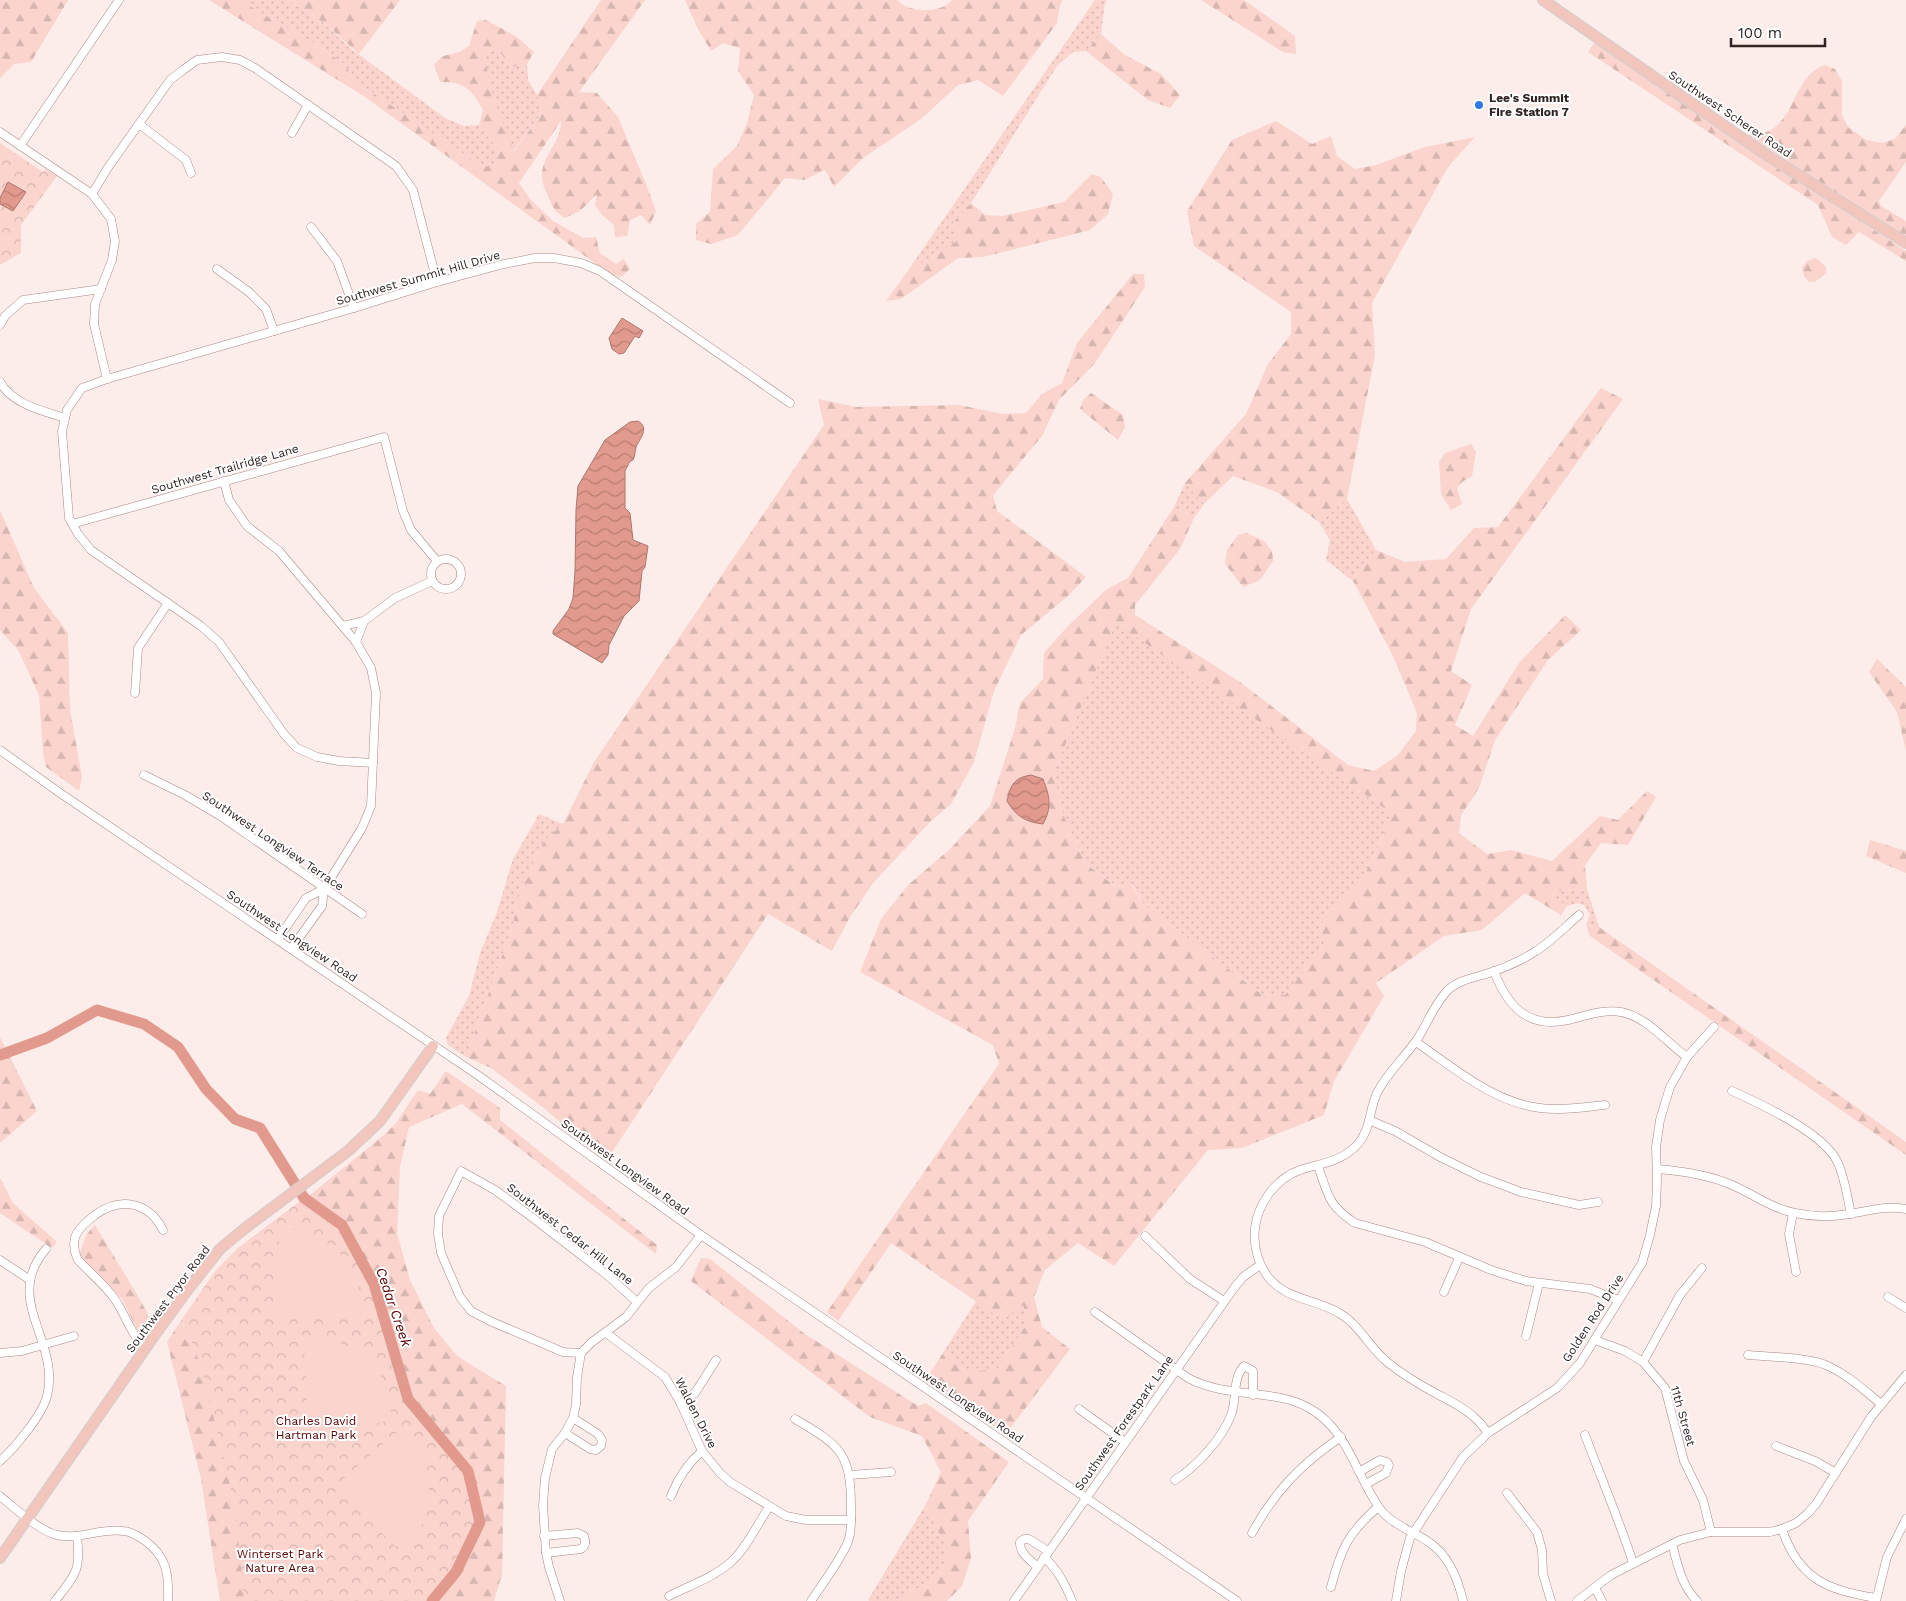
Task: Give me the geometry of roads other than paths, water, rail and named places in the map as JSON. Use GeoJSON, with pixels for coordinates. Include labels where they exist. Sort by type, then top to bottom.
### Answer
{"type":"FeatureCollection","features":[{"type":"Feature","properties":{"kind":"main road","name":"Southwest Scherer Road"},"geometry":{"type":"LineString","coordinates":[[1543,0],[1765,154],[1906,243]]}},
{"type":"Feature","properties":{"kind":"main road","name":"Southwest Pryor Road"},"geometry":{"type":"LineString","coordinates":[[0,1558],[154,1336],[220,1249],[320,1171],[348,1152],[380,1121],[433,1046]]}},
{"type":"Feature","properties":{"kind":"street"},"geometry":{"type":"LineString","coordinates":[[20,146],[119,0]]}},
{"type":"Feature","properties":{"kind":"street"},"geometry":{"type":"LineString","coordinates":[[92,194],[107,169],[170,80],[197,60],[222,57],[240,60],[396,166],[413,190],[437,282]]}},
{"type":"Feature","properties":{"kind":"street"},"geometry":{"type":"LineString","coordinates":[[292,133],[308,105]]}},
{"type":"Feature","properties":{"kind":"street"},"geometry":{"type":"LineString","coordinates":[[139,124],[186,160],[191,173]]}},
{"type":"Feature","properties":{"kind":"street"},"geometry":{"type":"LineString","coordinates":[[0,132],[92,194],[111,219],[115,241],[112,260],[95,304],[94,324],[107,378]]}},
{"type":"Feature","properties":{"kind":"street"},"geometry":{"type":"LineString","coordinates":[[311,227],[337,261],[354,308]]}},
{"type":"Feature","properties":{"kind":"street","name":"Southwest Summit Hill Drive"},"geometry":{"type":"LineString","coordinates":[[65,418],[67,410],[82,388],[107,378],[354,308],[437,282],[504,264],[535,258],[554,258],[581,263],[600,271],[790,403]]}},
{"type":"Feature","properties":{"kind":"street"},"geometry":{"type":"LineString","coordinates":[[217,269],[249,292],[266,309],[274,331]]}},
{"type":"Feature","properties":{"kind":"street"},"geometry":{"type":"LineString","coordinates":[[0,325],[5,316],[24,300],[101,289]]}},
{"type":"Feature","properties":{"kind":"street"},"geometry":{"type":"LineString","coordinates":[[0,382],[4,389],[21,402],[65,418],[62,431],[69,518],[91,550],[201,626],[219,642],[284,734],[297,748],[317,757],[339,761],[373,763]]}},
{"type":"Feature","properties":{"kind":"street","name":"Southwest Trailridge Lane"},"geometry":{"type":"LineString","coordinates":[[72,524],[384,437],[403,510],[411,530],[437,561]]}},
{"type":"Feature","properties":{"kind":"street"},"geometry":{"type":"LineString","coordinates":[[224,481],[229,500],[248,526],[280,551],[356,642],[371,668],[376,693],[371,806],[362,828],[324,889],[322,906],[291,949]]}},
{"type":"Feature","properties":{"kind":"street"},"geometry":{"type":"LineString","coordinates":[[446,558],[456,561],[461,570],[460,579],[454,587],[444,589],[435,585],[432,580],[431,570],[437,561],[446,558]]}},
{"type":"Feature","properties":{"kind":"street"},"geometry":{"type":"LineString","coordinates":[[343,626],[364,621],[394,598],[432,580]]}},
{"type":"Feature","properties":{"kind":"street"},"geometry":{"type":"LineString","coordinates":[[135,693],[138,648],[168,603]]}},
{"type":"Feature","properties":{"kind":"street"},"geometry":{"type":"LineString","coordinates":[[356,642],[364,621]]}},
{"type":"Feature","properties":{"kind":"street","name":"Southwest Longview Road"},"geometry":{"type":"LineString","coordinates":[[0,750],[60,793],[479,1076],[701,1235],[1237,1601]]}},
{"type":"Feature","properties":{"kind":"street","name":"Southwest Longview Terrace"},"geometry":{"type":"LineString","coordinates":[[144,775],[185,795],[219,815],[362,914]]}},
{"type":"Feature","properties":{"kind":"street"},"geometry":{"type":"LineString","coordinates":[[278,939],[306,898],[324,889]]}},
{"type":"Feature","properties":{"kind":"street"},"geometry":{"type":"LineString","coordinates":[[1488,1433],[1465,1410],[1426,1388],[1386,1361],[1373,1349],[1360,1331],[1340,1313],[1286,1292],[1269,1278],[1260,1265],[1256,1252],[1254,1234],[1256,1219],[1262,1205],[1272,1190],[1284,1179],[1297,1171],[1332,1162],[1356,1146],[1365,1134],[1376,1094],[1391,1071],[1416,1042],[1435,1008],[1449,990],[1469,978],[1494,971],[1536,951],[1579,915]]}},
{"type":"Feature","properties":{"kind":"street"},"geometry":{"type":"LineString","coordinates":[[1494,971],[1510,1003],[1524,1015],[1539,1021],[1554,1023],[1584,1014],[1608,1011],[1622,1012],[1641,1020],[1687,1057]]}},
{"type":"Feature","properties":{"kind":"street","name":"Golden Rod Drive"},"geometry":{"type":"LineString","coordinates":[[1396,1601],[1400,1571],[1413,1533],[1463,1457],[1488,1433],[1557,1388],[1580,1363],[1642,1263],[1656,1206],[1656,1147],[1660,1120],[1670,1087],[1687,1057],[1714,1027]]}},
{"type":"Feature","properties":{"kind":"street"},"geometry":{"type":"LineString","coordinates":[[1416,1042],[1487,1090],[1512,1101],[1540,1108],[1571,1109],[1606,1105]]}},
{"type":"Feature","properties":{"kind":"street"},"geometry":{"type":"LineString","coordinates":[[1732,1091],[1785,1118],[1825,1146],[1836,1158],[1840,1167],[1851,1214]]}},
{"type":"Feature","properties":{"kind":"street"},"geometry":{"type":"LineString","coordinates":[[1369,1120],[1395,1131],[1442,1158],[1481,1177],[1521,1192],[1579,1205],[1598,1202]]}},
{"type":"Feature","properties":{"kind":"street"},"geometry":{"type":"LineString","coordinates":[[1318,1166],[1330,1202],[1355,1223],[1425,1242],[1491,1270],[1538,1283],[1590,1289],[1618,1300]]}},
{"type":"Feature","properties":{"kind":"street"},"geometry":{"type":"LineString","coordinates":[[1657,1170],[1681,1171],[1709,1177],[1730,1184],[1763,1201],[1793,1213],[1830,1216],[1851,1214],[1881,1207],[1906,1209]]}},
{"type":"Feature","properties":{"kind":"street","name":"Southwest Cedar Hill Lane"},"geometry":{"type":"LineString","coordinates":[[581,1353],[563,1352],[490,1321],[472,1311],[460,1297],[442,1253],[438,1234],[439,1216],[461,1171],[495,1190],[529,1215],[607,1275],[637,1302]]}},
{"type":"Feature","properties":{"kind":"street"},"geometry":{"type":"LineString","coordinates":[[146,1348],[136,1339],[113,1296],[78,1260],[75,1254],[74,1241],[82,1225],[104,1209],[116,1204],[143,1208],[154,1216],[163,1230]]}},
{"type":"Feature","properties":{"kind":"street"},"geometry":{"type":"LineString","coordinates":[[1793,1213],[1788,1234],[1796,1272]]}},
{"type":"Feature","properties":{"kind":"street"},"geometry":{"type":"LineString","coordinates":[[560,1601],[546,1553],[544,1536],[545,1478],[552,1449],[565,1433],[573,1418],[581,1353],[592,1342],[626,1318],[649,1288],[676,1267],[701,1235]]}},
{"type":"Feature","properties":{"kind":"street"},"geometry":{"type":"LineString","coordinates":[[1145,1236],[1190,1279],[1224,1302]]}},
{"type":"Feature","properties":{"kind":"street"},"geometry":{"type":"LineString","coordinates":[[0,1461],[23,1436],[47,1397],[50,1375],[44,1345],[29,1295],[30,1280],[36,1262],[46,1249]]}},
{"type":"Feature","properties":{"kind":"street"},"geometry":{"type":"LineString","coordinates":[[1444,1292],[1459,1258]]}},
{"type":"Feature","properties":{"kind":"street"},"geometry":{"type":"LineString","coordinates":[[0,1260],[30,1280]]}},
{"type":"Feature","properties":{"kind":"street","name":"Southwest Forestpark Lane"},"geometry":{"type":"LineString","coordinates":[[1014,1601],[1224,1302],[1243,1277],[1260,1265]]}},
{"type":"Feature","properties":{"kind":"street"},"geometry":{"type":"LineString","coordinates":[[1643,1362],[1680,1295],[1702,1268]]}},
{"type":"Feature","properties":{"kind":"street"},"geometry":{"type":"LineString","coordinates":[[1526,1336],[1538,1283]]}},
{"type":"Feature","properties":{"kind":"street"},"geometry":{"type":"LineString","coordinates":[[1888,1297],[1906,1308]]}},
{"type":"Feature","properties":{"kind":"street"},"geometry":{"type":"LineString","coordinates":[[1095,1312],[1176,1369],[1204,1386],[1282,1399],[1308,1407],[1328,1422],[1341,1437],[1378,1507],[1391,1520],[1430,1542],[1443,1553],[1453,1570],[1463,1601]]}},
{"type":"Feature","properties":{"kind":"street","name":"Walden Drive"},"geometry":{"type":"LineString","coordinates":[[606,1333],[665,1377],[680,1402],[702,1451],[730,1482],[768,1507],[786,1516],[806,1520],[851,1520]]}},
{"type":"Feature","properties":{"kind":"street"},"geometry":{"type":"LineString","coordinates":[[0,1353],[22,1352],[74,1336]]}},
{"type":"Feature","properties":{"kind":"street","name":"11th Street"},"geometry":{"type":"LineString","coordinates":[[1595,1340],[1624,1351],[1643,1362],[1665,1388],[1684,1461],[1703,1500],[1711,1532]]}},
{"type":"Feature","properties":{"kind":"street"},"geometry":{"type":"LineString","coordinates":[[1748,1355],[1810,1361],[1828,1365],[1882,1404]]}},
{"type":"Feature","properties":{"kind":"street"},"geometry":{"type":"LineString","coordinates":[[680,1402],[695,1393],[716,1360]]}},
{"type":"Feature","properties":{"kind":"street"},"geometry":{"type":"LineString","coordinates":[[1175,1480],[1198,1462],[1227,1424],[1234,1405],[1239,1373],[1244,1366],[1254,1372],[1253,1395]]}},
{"type":"Feature","properties":{"kind":"street"},"geometry":{"type":"LineString","coordinates":[[1577,1601],[1611,1575],[1680,1540],[1711,1532],[1770,1532],[1782,1530],[1796,1523],[1807,1514],[1836,1473],[1871,1417],[1906,1375]]}},
{"type":"Feature","properties":{"kind":"street"},"geometry":{"type":"LineString","coordinates":[[1079,1409],[1125,1442]]}},
{"type":"Feature","properties":{"kind":"street"},"geometry":{"type":"LineString","coordinates":[[565,1433],[590,1449],[596,1450],[600,1446],[602,1440],[598,1434],[573,1418]]}},
{"type":"Feature","properties":{"kind":"street"},"geometry":{"type":"LineString","coordinates":[[795,1419],[833,1443],[846,1460],[850,1476],[851,1520],[847,1545],[811,1601]]}},
{"type":"Feature","properties":{"kind":"street"},"geometry":{"type":"LineString","coordinates":[[1585,1435],[1603,1483],[1616,1509],[1633,1563]]}},
{"type":"Feature","properties":{"kind":"street"},"geometry":{"type":"LineString","coordinates":[[1252,1533],[1270,1504],[1293,1475],[1313,1456],[1341,1437]]}},
{"type":"Feature","properties":{"kind":"street"},"geometry":{"type":"LineString","coordinates":[[1776,1446],[1815,1461],[1836,1473]]}},
{"type":"Feature","properties":{"kind":"street"},"geometry":{"type":"LineString","coordinates":[[671,1496],[682,1473],[702,1451]]}},
{"type":"Feature","properties":{"kind":"street"},"geometry":{"type":"LineString","coordinates":[[1359,1472],[1380,1460],[1387,1462],[1389,1465],[1386,1472],[1366,1484]]}},
{"type":"Feature","properties":{"kind":"street"},"geometry":{"type":"LineString","coordinates":[[850,1476],[891,1472]]}},
{"type":"Feature","properties":{"kind":"street"},"geometry":{"type":"LineString","coordinates":[[1507,1494],[1537,1532],[1542,1550],[1543,1574],[1551,1601]]}},
{"type":"Feature","properties":{"kind":"street"},"geometry":{"type":"LineString","coordinates":[[0,1496],[28,1518],[52,1533],[77,1536],[123,1531],[133,1534],[157,1551],[167,1573],[168,1601]]}},
{"type":"Feature","properties":{"kind":"street"},"geometry":{"type":"LineString","coordinates":[[669,1596],[731,1561],[748,1539],[768,1507]]}},
{"type":"Feature","properties":{"kind":"street"},"geometry":{"type":"LineString","coordinates":[[1331,1587],[1338,1560],[1348,1539],[1378,1507]]}},
{"type":"Feature","properties":{"kind":"street"},"geometry":{"type":"LineString","coordinates":[[1782,1530],[1796,1561],[1814,1578],[1831,1588],[1876,1600],[1887,1557],[1906,1519]]}},
{"type":"Feature","properties":{"kind":"street"},"geometry":{"type":"LineString","coordinates":[[544,1536],[578,1533],[584,1536],[586,1541],[585,1546],[581,1549],[546,1553]]}},
{"type":"Feature","properties":{"kind":"street"},"geometry":{"type":"LineString","coordinates":[[55,1601],[70,1582],[78,1564],[77,1536]]}},
{"type":"Feature","properties":{"kind":"street"},"geometry":{"type":"LineString","coordinates":[[1038,1567],[1019,1547],[1020,1542],[1024,1539],[1029,1539],[1046,1554],[1064,1582],[1072,1601]]}},
{"type":"Feature","properties":{"kind":"street"},"geometry":{"type":"LineString","coordinates":[[1672,1544],[1682,1579],[1688,1592],[1697,1601]]}},
{"type":"Feature","properties":{"kind":"street"},"geometry":{"type":"LineString","coordinates":[[1594,1588],[1602,1601]]}},
{"type":"Feature","properties":{"kind":"water"},"geometry":{"type":"Polygon","coordinates":[[[8,182],[26,192],[13,211],[0,204],[0,198],[8,182]]]}},
{"type":"Feature","properties":{"kind":"water"},"geometry":{"type":"Polygon","coordinates":[[[622,318],[643,331],[639,338],[635,336],[624,353],[619,354],[612,349],[609,338],[622,318]]]}},
{"type":"Feature","properties":{"kind":"water"},"geometry":{"type":"Polygon","coordinates":[[[638,421],[642,424],[644,430],[636,447],[633,460],[630,461],[625,471],[625,508],[630,513],[633,540],[648,546],[645,567],[642,571],[639,601],[624,616],[609,645],[608,655],[602,663],[553,634],[553,631],[569,609],[573,598],[578,486],[605,440],[630,422],[638,421]]]}},
{"type":"Feature","properties":{"kind":"water"},"geometry":{"type":"Polygon","coordinates":[[[1031,775],[1043,779],[1047,791],[1049,807],[1043,824],[1031,822],[1022,817],[1014,811],[1007,801],[1014,783],[1021,778],[1031,775]]]}},
{"type":"Feature","properties":{"kind":"waterway","name":"Cedar Creek"},"geometry":{"type":"LineString","coordinates":[[0,1055],[47,1038],[97,1010],[144,1024],[178,1047],[206,1089],[235,1119],[260,1128],[304,1198],[342,1225],[374,1284],[408,1399],[468,1471],[480,1522],[456,1572],[432,1601]]}},
{"type":"Feature","properties":{"kind":"place","name":"Lee's Summit Fire Station 7"},"geometry":{"type":"Point","coordinates":[1479,105]}},
{"type":"Feature","properties":{"kind":"park label","name":"Charles David Hartman Park"},"geometry":{"type":"Point","coordinates":[316,1428]}},
{"type":"Feature","properties":{"kind":"park label","name":"Winterset Park Nature Area"},"geometry":{"type":"Point","coordinates":[280,1561]}}]}
